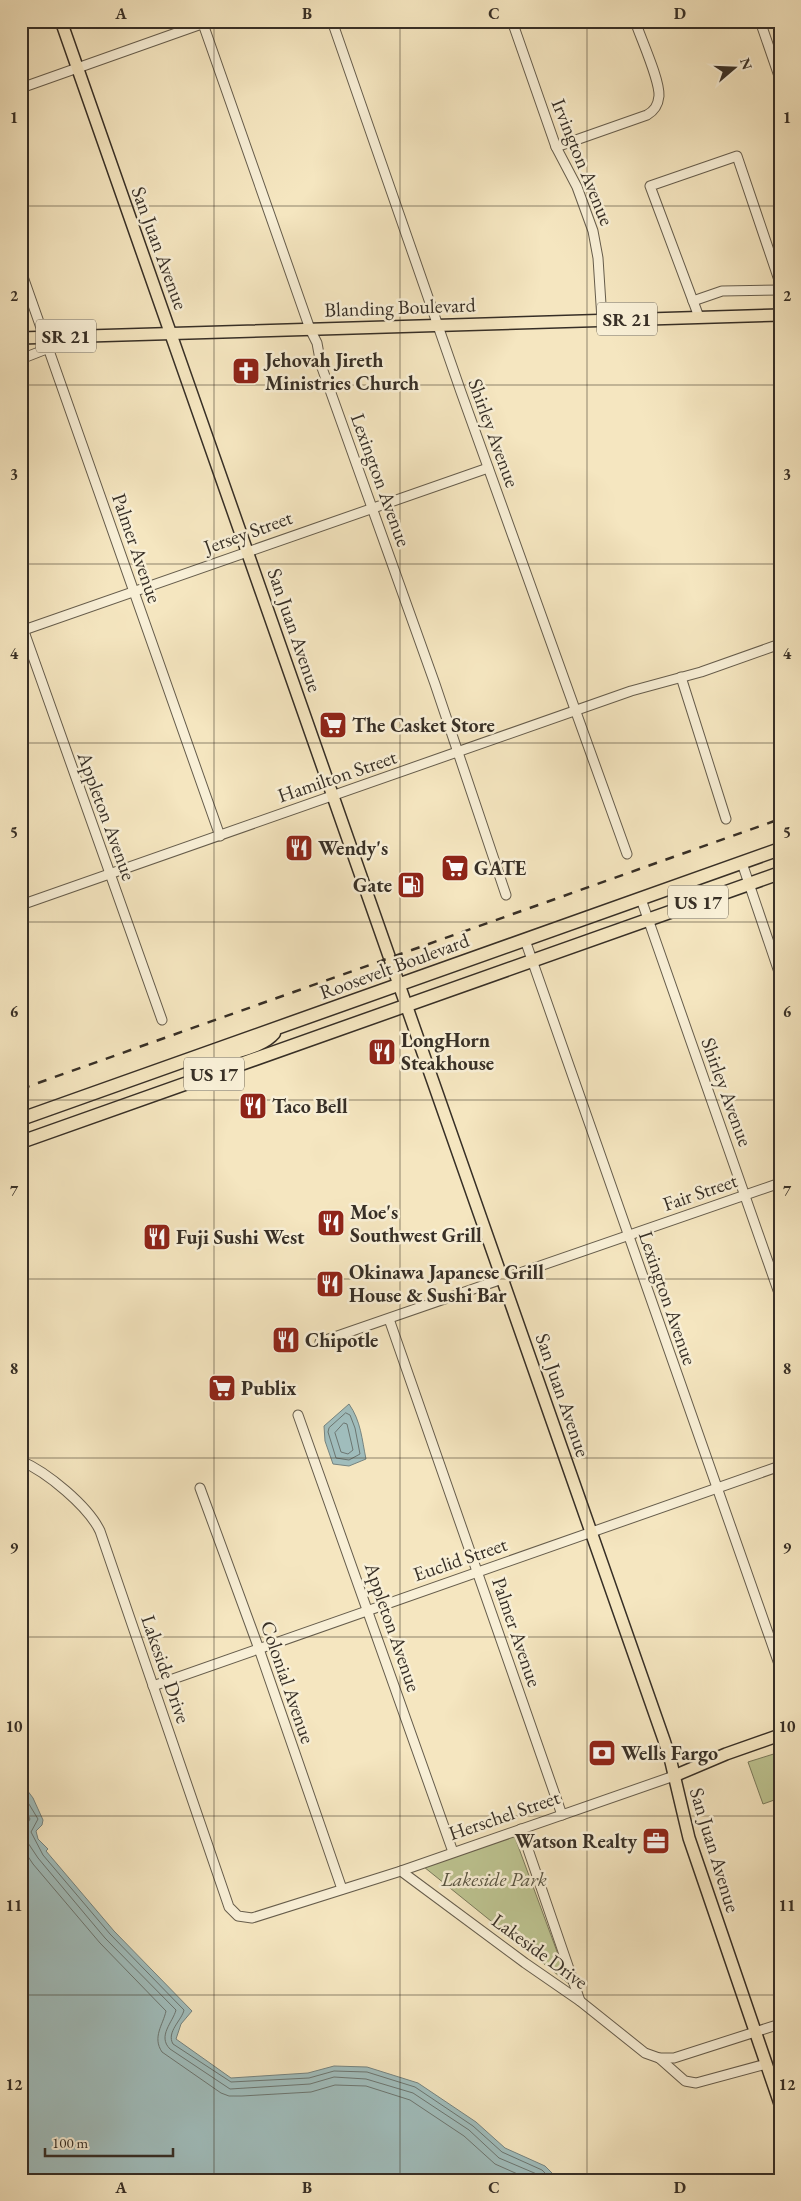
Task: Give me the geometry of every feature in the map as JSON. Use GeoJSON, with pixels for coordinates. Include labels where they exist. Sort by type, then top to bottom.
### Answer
{"type":"FeatureCollection","features":[{"type":"Feature","properties":{"kind":"highway","name":"Roosevelt Boulevard"},"geometry":{"type":"LineString","coordinates":[[21,1119],[780,849]]}},
{"type":"Feature","properties":{"kind":"highway","name":"Roosevelt Boulevard"},"geometry":{"type":"LineString","coordinates":[[21,1142],[780,872]]}},
{"type":"Feature","properties":{"kind":"highway"},"geometry":{"type":"LineString","coordinates":[[201,1078],[203,1069],[212,1062],[259,1044],[270,1038],[279,1027]]}},
{"type":"Feature","properties":{"kind":"main road","name":"San Juan Avenue"},"geometry":{"type":"LineString","coordinates":[[61,21],[667,1747],[689,1838],[780,2104]]}},
{"type":"Feature","properties":{"kind":"main road","name":"Blanding Boulevard"},"geometry":{"type":"LineString","coordinates":[[21,338],[47,343],[170,332],[780,315]]}},
{"type":"Feature","properties":{"kind":"main road","name":"Herschel Street"},"geometry":{"type":"LineString","coordinates":[[674,1776],[726,1754],[780,1735]]}},
{"type":"Feature","properties":{"kind":"street","name":"Shirley Avenue"},"geometry":{"type":"LineString","coordinates":[[332,21],[437,324],[627,854]]}},
{"type":"Feature","properties":{"kind":"street","name":"Irvington Avenue"},"geometry":{"type":"LineString","coordinates":[[512,21],[556,147],[577,187],[593,231],[598,258],[602,320]]}},
{"type":"Feature","properties":{"kind":"street"},"geometry":{"type":"LineString","coordinates":[[556,147],[647,115],[653,112],[657,106],[659,89],[635,21]]}},
{"type":"Feature","properties":{"kind":"street"},"geometry":{"type":"LineString","coordinates":[[760,21],[780,79]]}},
{"type":"Feature","properties":{"kind":"street"},"geometry":{"type":"LineString","coordinates":[[21,88],[205,22]]}},
{"type":"Feature","properties":{"kind":"street","name":"Lexington Avenue"},"geometry":{"type":"LineString","coordinates":[[205,22],[310,329],[318,343],[321,365],[506,895]]}},
{"type":"Feature","properties":{"kind":"street"},"geometry":{"type":"LineString","coordinates":[[699,317],[650,186],[737,156],[780,283]]}},
{"type":"Feature","properties":{"kind":"street","name":"Palmer Avenue"},"geometry":{"type":"LineString","coordinates":[[21,271],[220,836]]}},
{"type":"Feature","properties":{"kind":"street"},"geometry":{"type":"LineString","coordinates":[[693,301],[722,292],[780,290]]}},
{"type":"Feature","properties":{"kind":"street"},"geometry":{"type":"LineString","coordinates":[[21,359],[47,343]]}},
{"type":"Feature","properties":{"kind":"street","name":"Jersey Street"},"geometry":{"type":"LineString","coordinates":[[22,628],[488,468]]}},
{"type":"Feature","properties":{"kind":"street","name":"Appleton Avenue"},"geometry":{"type":"LineString","coordinates":[[22,628],[162,1020]]}},
{"type":"Feature","properties":{"kind":"street","name":"Hamilton Street"},"geometry":{"type":"LineString","coordinates":[[21,905],[631,691],[681,677],[780,644]]}},
{"type":"Feature","properties":{"kind":"street"},"geometry":{"type":"LineString","coordinates":[[681,677],[726,819]]}},
{"type":"Feature","properties":{"kind":"street"},"geometry":{"type":"LineString","coordinates":[[742,863],[780,976]]}},
{"type":"Feature","properties":{"kind":"street","name":"Shirley Avenue"},"geometry":{"type":"LineString","coordinates":[[641,899],[780,1296]]}},
{"type":"Feature","properties":{"kind":"street","name":"Lexington Avenue"},"geometry":{"type":"LineString","coordinates":[[524,940],[780,1667]]}},
{"type":"Feature","properties":{"kind":"street","name":"Fair Street"},"geometry":{"type":"LineString","coordinates":[[320,1342],[780,1183]]}},
{"type":"Feature","properties":{"kind":"street","name":"Palmer Avenue"},"geometry":{"type":"LineString","coordinates":[[389,1319],[562,1815]]}},
{"type":"Feature","properties":{"kind":"street","name":"Appleton Avenue"},"geometry":{"type":"LineString","coordinates":[[298,1414],[453,1852]]}},
{"type":"Feature","properties":{"kind":"street","name":"Lakeside Drive"},"geometry":{"type":"LineString","coordinates":[[23,1462],[49,1478],[86,1510],[95,1521],[229,1907],[238,1916]]}},
{"type":"Feature","properties":{"kind":"street","name":"Euclid Street"},"geometry":{"type":"LineString","coordinates":[[153,1686],[780,1466]]}},
{"type":"Feature","properties":{"kind":"street","name":"Colonial Avenue"},"geometry":{"type":"LineString","coordinates":[[200,1488],[342,1889]]}},
{"type":"Feature","properties":{"kind":"street","name":"Herschel Street"},"geometry":{"type":"LineString","coordinates":[[238,1916],[252,1918],[401,1871],[674,1776]]}},
{"type":"Feature","properties":{"kind":"street"},"geometry":{"type":"LineString","coordinates":[[521,1829],[580,2001]]}},
{"type":"Feature","properties":{"kind":"street","name":"Lakeside Drive"},"geometry":{"type":"LineString","coordinates":[[401,1871],[525,1963],[580,2001],[645,2053],[659,2058],[669,2070],[684,2081],[696,2083],[766,2064]]}},
{"type":"Feature","properties":{"kind":"street"},"geometry":{"type":"LineString","coordinates":[[659,2058],[674,2058],[780,2024]]}},
{"type":"Feature","properties":{"kind":"green space"},"geometry":{"type":"Polygon","coordinates":[[[780,1752],[780,1798],[763,1804],[748,1762],[780,1752]]]}},
{"type":"Feature","properties":{"kind":"green space","name":"Lakeside Park"},"geometry":{"type":"Polygon","coordinates":[[[514,1835],[569,1984],[424,1867],[514,1835]]]}},
{"type":"Feature","properties":{"kind":"water"},"geometry":{"type":"Polygon","coordinates":[[[349,1404],[359,1424],[366,1459],[349,1466],[333,1464],[325,1441],[324,1426],[349,1404]]]}},
{"type":"Feature","properties":{"kind":"water"},"geometry":{"type":"Polygon","coordinates":[[[21,1782],[33,1798],[43,1820],[42,1825],[36,1831],[38,1839],[48,1849],[46,1851],[114,1931],[192,2011],[181,2024],[176,2039],[231,2078],[308,2073],[334,2066],[367,2067],[418,2083],[476,2122],[505,2148],[545,2166],[559,2180],[21,2180],[21,1782]]]}},
{"type":"Feature","properties":{"kind":"railway"},"geometry":{"type":"LineString","coordinates":[[21,1089],[780,819]]}},
{"type":"Feature","properties":{"kind":"place","name":"Jehovah Jireth Ministries Church"},"geometry":{"type":"Point","coordinates":[246,371]}},
{"type":"Feature","properties":{"kind":"place","name":"The Casket Store"},"geometry":{"type":"Point","coordinates":[333,725]}},
{"type":"Feature","properties":{"kind":"place","name":"Wendy's"},"geometry":{"type":"Point","coordinates":[299,848]}},
{"type":"Feature","properties":{"kind":"place","name":"GATE"},"geometry":{"type":"Point","coordinates":[455,868]}},
{"type":"Feature","properties":{"kind":"place","name":"Gate"},"geometry":{"type":"Point","coordinates":[411,885]}},
{"type":"Feature","properties":{"kind":"place","name":"LongHorn Steakhouse"},"geometry":{"type":"Point","coordinates":[382,1052]}},
{"type":"Feature","properties":{"kind":"place","name":"Taco Bell"},"geometry":{"type":"Point","coordinates":[253,1106]}},
{"type":"Feature","properties":{"kind":"place","name":"Moe's Southwest Grill"},"geometry":{"type":"Point","coordinates":[331,1223]}},
{"type":"Feature","properties":{"kind":"place","name":"Fuji Sushi West"},"geometry":{"type":"Point","coordinates":[157,1237]}},
{"type":"Feature","properties":{"kind":"place","name":"Okinawa Japanese Grill House & Sushi Bar"},"geometry":{"type":"Point","coordinates":[330,1284]}},
{"type":"Feature","properties":{"kind":"place","name":"Chipotle"},"geometry":{"type":"Point","coordinates":[286,1340]}},
{"type":"Feature","properties":{"kind":"place","name":"Publix"},"geometry":{"type":"Point","coordinates":[222,1388]}},
{"type":"Feature","properties":{"kind":"place","name":"Wells Fargo"},"geometry":{"type":"Point","coordinates":[602,1753]}},
{"type":"Feature","properties":{"kind":"place","name":"Watson Realty"},"geometry":{"type":"Point","coordinates":[656,1841]}}]}
